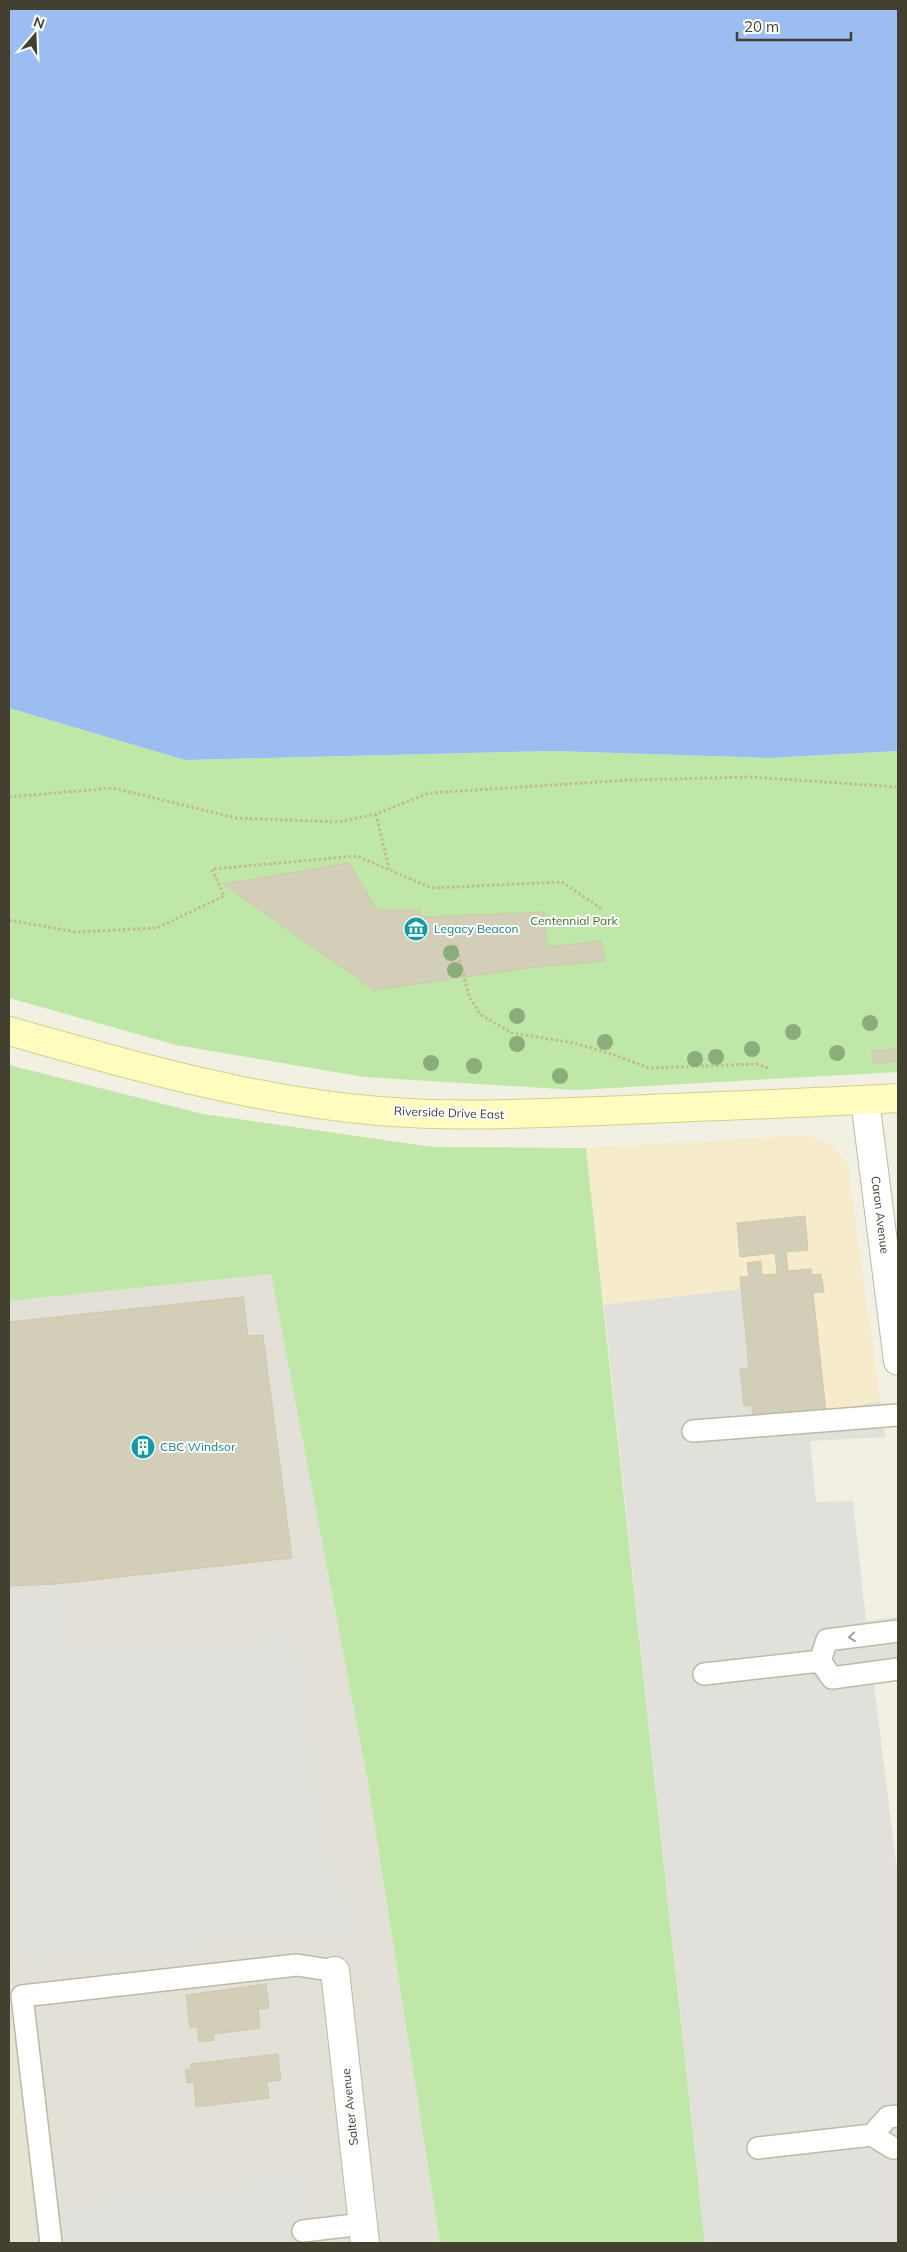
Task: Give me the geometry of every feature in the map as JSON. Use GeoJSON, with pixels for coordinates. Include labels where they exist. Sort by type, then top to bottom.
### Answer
{"type":"FeatureCollection","features":[{"type":"Feature","properties":{"kind":"main road","name":"Riverside Drive East"},"geometry":{"type":"LineString","coordinates":[[9,1031],[147,1069],[218,1086],[379,1111],[506,1115],[898,1098]]}},
{"type":"Feature","properties":{"kind":"street","name":"Caron Avenue"},"geometry":{"type":"LineString","coordinates":[[865,1100],[898,1361]]}},
{"type":"Feature","properties":{"kind":"street","name":"Salter Avenue"},"geometry":{"type":"LineString","coordinates":[[335,1971],[364,2234]]}},
{"type":"Feature","properties":{"kind":"lane"},"geometry":{"type":"LineString","coordinates":[[693,1431],[898,1415]]}},
{"type":"Feature","properties":{"kind":"lane"},"geometry":{"type":"LineString","coordinates":[[820,1661],[827,1640],[898,1631]]}},
{"type":"Feature","properties":{"kind":"lane"},"geometry":{"type":"LineString","coordinates":[[820,1661],[832,1678],[898,1670]]}},
{"type":"Feature","properties":{"kind":"lane"},"geometry":{"type":"LineString","coordinates":[[704,1674],[820,1661]]}},
{"type":"Feature","properties":{"kind":"lane"},"geometry":{"type":"LineString","coordinates":[[51,2243],[22,1996],[297,1965],[335,1971]]}},
{"type":"Feature","properties":{"kind":"lane"},"geometry":{"type":"LineString","coordinates":[[872,2135],[888,2117],[898,2116]]}},
{"type":"Feature","properties":{"kind":"lane"},"geometry":{"type":"LineString","coordinates":[[758,2148],[872,2135],[893,2148],[898,2148]]}},
{"type":"Feature","properties":{"kind":"lane"},"geometry":{"type":"LineString","coordinates":[[303,2230],[364,2234]]}},
{"type":"Feature","properties":{"kind":"path"},"geometry":{"type":"LineString","coordinates":[[9,797],[113,788],[236,818],[338,822],[376,814],[429,793],[629,780],[750,777],[898,787]]}},
{"type":"Feature","properties":{"kind":"path"},"geometry":{"type":"LineString","coordinates":[[376,814],[389,870]]}},
{"type":"Feature","properties":{"kind":"path"},"geometry":{"type":"LineString","coordinates":[[9,920],[76,932],[157,928],[224,896],[212,869],[357,856],[432,888],[562,882],[601,908]]}},
{"type":"Feature","properties":{"kind":"path"},"geometry":{"type":"LineString","coordinates":[[456,945],[469,996],[481,1015],[512,1033],[574,1043],[612,1054],[649,1068],[757,1064],[774,1070]]}},
{"type":"Feature","properties":{"kind":"shaded area"},"geometry":{"type":"Polygon","coordinates":[[[804,1135],[831,1143],[848,1166],[885,1437],[620,1450],[586,1148],[804,1135]]]}},
{"type":"Feature","properties":{"kind":"shaded area"},"geometry":{"type":"Polygon","coordinates":[[[271,1273],[368,1783],[440,2243],[35,2243],[9,1958],[9,1301],[271,1273]]]}},
{"type":"Feature","properties":{"kind":"shaded area"},"geometry":{"type":"Polygon","coordinates":[[[741,1289],[749,1368],[740,1370],[744,1405],[752,1405],[754,1419],[826,1411],[880,1401],[885,1437],[810,1441],[816,1502],[853,1501],[866,1621],[898,1617],[898,1674],[873,1677],[898,1878],[898,2243],[705,2243],[604,1305],[741,1289]]]}},
{"type":"Feature","properties":{"kind":"shaded area"},"geometry":{"type":"Polygon","coordinates":[[[57,1584],[64,1639],[120,1647],[294,1634],[321,1844],[358,1931],[25,1965],[9,1854],[9,1586],[57,1584]]]}},
{"type":"Feature","properties":{"kind":"shaded area"},"geometry":{"type":"Polygon","coordinates":[[[9,1959],[35,2243],[9,2243],[9,1959]]]}},
{"type":"Feature","properties":{"kind":"shaded area"},"geometry":{"type":"Polygon","coordinates":[[[300,2175],[303,2214],[339,2212],[345,2240],[309,2243],[62,2243],[57,2201],[300,2175]]]}},
{"type":"Feature","properties":{"kind":"green space","name":"Centennial Park"},"geometry":{"type":"Polygon","coordinates":[[[9,708],[185,760],[554,751],[770,758],[898,751],[898,1072],[576,1090],[364,1077],[176,1045],[9,998],[9,708]]]}},
{"type":"Feature","properties":{"kind":"green space"},"geometry":{"type":"Polygon","coordinates":[[[9,1065],[203,1114],[433,1147],[586,1148],[705,2243],[440,2243],[368,1783],[271,1274],[9,1301],[9,1065]]]}},
{"type":"Feature","properties":{"kind":"water"},"geometry":{"type":"Polygon","coordinates":[[[9,9],[898,9],[898,751],[769,758],[554,751],[185,760],[9,708],[9,9]]]}},
{"type":"Feature","properties":{"kind":"building","name":"Legacy Beacon"},"geometry":{"type":"Polygon","coordinates":[[[349,863],[377,910],[420,910],[421,917],[544,912],[547,947],[601,941],[605,961],[535,967],[374,990],[223,884],[349,863]]]}},
{"type":"Feature","properties":{"kind":"building"},"geometry":{"type":"Polygon","coordinates":[[[898,1049],[898,1061],[873,1064],[872,1051],[898,1049]]]}},
{"type":"Feature","properties":{"kind":"building"},"geometry":{"type":"Polygon","coordinates":[[[805,1216],[808,1250],[786,1252],[788,1271],[811,1269],[811,1275],[821,1274],[824,1292],[813,1293],[826,1411],[753,1419],[752,1405],[744,1406],[740,1369],[749,1368],[740,1277],[749,1277],[747,1263],[761,1261],[762,1275],[777,1274],[775,1253],[740,1257],[737,1223],[805,1216]]]}},
{"type":"Feature","properties":{"kind":"building","name":"CBC Windsor"},"geometry":{"type":"Polygon","coordinates":[[[243,1297],[248,1336],[263,1335],[292,1558],[57,1584],[9,1586],[9,1322],[243,1297]]]}},
{"type":"Feature","properties":{"kind":"building"},"geometry":{"type":"Polygon","coordinates":[[[266,1984],[269,2008],[258,2009],[260,2028],[213,2034],[214,2040],[199,2042],[197,2027],[190,2028],[186,1995],[266,1984]]]}},
{"type":"Feature","properties":{"kind":"building"},"geometry":{"type":"Polygon","coordinates":[[[278,2054],[281,2080],[267,2082],[269,2098],[196,2107],[194,2082],[187,2083],[185,2070],[191,2069],[190,2064],[278,2054]]]}},
{"type":"Feature","properties":{"kind":"place","name":"Legacy Beacon"},"geometry":{"type":"Point","coordinates":[416,929]}},
{"type":"Feature","properties":{"kind":"place","name":"CBC Windsor"},"geometry":{"type":"Point","coordinates":[143,1447]}}]}
